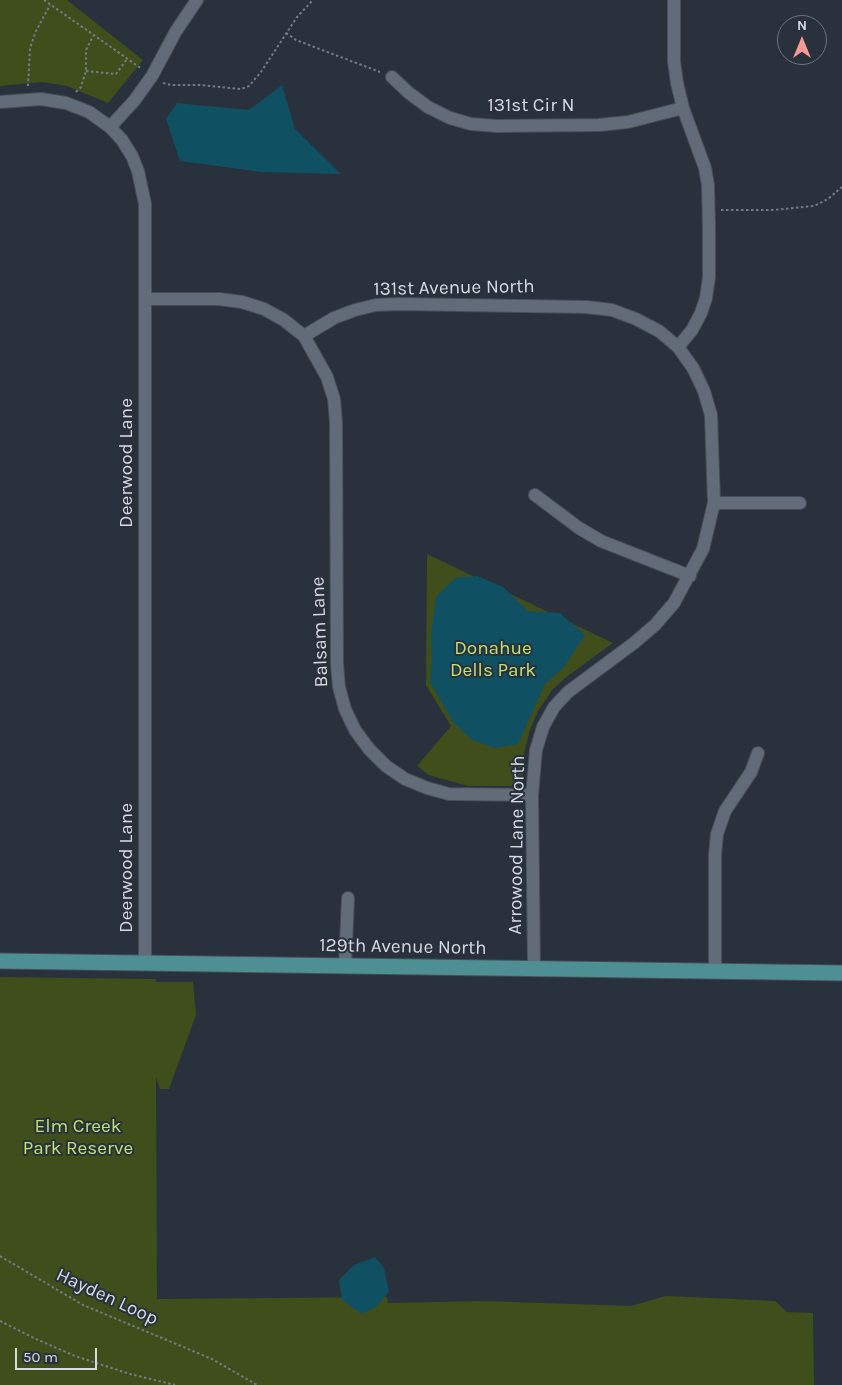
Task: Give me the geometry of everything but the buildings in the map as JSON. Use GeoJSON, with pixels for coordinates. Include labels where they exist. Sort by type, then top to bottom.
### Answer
{"type":"FeatureCollection","features":[{"type":"Feature","properties":{"kind":"main road","name":"129th Avenue North"},"geometry":{"type":"LineString","coordinates":[[0,961],[842,973]]}},
{"type":"Feature","properties":{"kind":"street"},"geometry":{"type":"LineString","coordinates":[[110,127],[134,101],[152,76],[176,32],[197,0]]}},
{"type":"Feature","properties":{"kind":"street"},"geometry":{"type":"LineString","coordinates":[[674,0],[674,61],[683,108],[706,168],[709,209],[709,277],[706,298],[692,330],[678,347]]}},
{"type":"Feature","properties":{"kind":"street","name":"131st Cir N"},"geometry":{"type":"LineString","coordinates":[[392,77],[416,98],[450,118],[487,126],[599,125],[628,122],[683,108]]}},
{"type":"Feature","properties":{"kind":"street","name":"Deerwood Lane"},"geometry":{"type":"LineString","coordinates":[[0,102],[41,100],[66,103],[89,112],[110,127],[122,140],[132,156],[143,188],[145,204],[145,964]]}},
{"type":"Feature","properties":{"kind":"street"},"geometry":{"type":"LineString","coordinates":[[145,299],[219,299],[242,302],[284,320],[304,336]]}},
{"type":"Feature","properties":{"kind":"street","name":"131st Avenue North"},"geometry":{"type":"LineString","coordinates":[[304,336],[334,318],[376,305],[586,307],[612,310],[636,319],[658,330],[678,347]]}},
{"type":"Feature","properties":{"kind":"street","name":"Balsam Lane"},"geometry":{"type":"LineString","coordinates":[[304,336],[327,377],[334,399],[336,431],[337,664],[339,687],[343,702],[355,730],[369,749],[386,766],[405,779],[426,788],[449,794],[532,795]]}},
{"type":"Feature","properties":{"kind":"street","name":"Arrowood Lane North"},"geometry":{"type":"LineString","coordinates":[[534,970],[532,795],[536,750],[543,727],[554,707],[568,692],[634,643],[655,625],[674,603],[703,549],[714,504],[711,415],[704,391],[693,368],[678,347]]}},
{"type":"Feature","properties":{"kind":"street"},"geometry":{"type":"LineString","coordinates":[[535,495],[579,528],[602,541],[690,576]]}},
{"type":"Feature","properties":{"kind":"street"},"geometry":{"type":"LineString","coordinates":[[714,504],[800,503]]}},
{"type":"Feature","properties":{"kind":"street"},"geometry":{"type":"LineString","coordinates":[[714,972],[715,856],[717,834],[725,811],[750,772],[758,753]]}},
{"type":"Feature","properties":{"kind":"street"},"geometry":{"type":"LineString","coordinates":[[345,966],[348,898]]}},
{"type":"Feature","properties":{"kind":"path"},"geometry":{"type":"LineString","coordinates":[[44,0],[152,76],[171,86],[199,85],[241,89],[250,86],[255,80],[304,8],[313,0]]}},
{"type":"Feature","properties":{"kind":"path"},"geometry":{"type":"LineString","coordinates":[[28,86],[30,48],[36,31],[50,5]]}},
{"type":"Feature","properties":{"kind":"path"},"geometry":{"type":"LineString","coordinates":[[286,34],[296,40],[392,77]]}},
{"type":"Feature","properties":{"kind":"path"},"geometry":{"type":"LineString","coordinates":[[76,92],[81,87],[86,71],[86,50],[94,36]]}},
{"type":"Feature","properties":{"kind":"path"},"geometry":{"type":"LineString","coordinates":[[86,71],[116,74],[127,59]]}},
{"type":"Feature","properties":{"kind":"path"},"geometry":{"type":"LineString","coordinates":[[709,209],[772,210],[814,206],[828,200],[842,187]]}},
{"type":"Feature","properties":{"kind":"path","name":"Hayden Loop"},"geometry":{"type":"LineString","coordinates":[[0,1256],[83,1305],[212,1359],[257,1385]]}},
{"type":"Feature","properties":{"kind":"path"},"geometry":{"type":"LineString","coordinates":[[0,1321],[75,1356],[130,1374],[175,1385]]}},
{"type":"Feature","properties":{"kind":"green space"},"geometry":{"type":"Polygon","coordinates":[[[0,0],[67,0],[143,60],[108,103],[67,86],[42,82],[0,86],[0,0]]]}},
{"type":"Feature","properties":{"kind":"green space","name":"Donahue Dells Park"},"geometry":{"type":"Polygon","coordinates":[[[427,554],[613,643],[553,689],[538,711],[530,730],[524,753],[522,784],[513,786],[468,786],[429,775],[417,766],[451,726],[426,685],[427,554]]]}},
{"type":"Feature","properties":{"kind":"green space","name":"Elm Creek Park Reserve"},"geometry":{"type":"Polygon","coordinates":[[[0,977],[156,979],[156,982],[193,982],[196,1015],[169,1089],[160,1089],[156,1077],[157,1299],[387,1297],[388,1303],[484,1301],[631,1306],[666,1296],[775,1301],[787,1312],[813,1313],[814,1385],[0,1385],[0,977]]]}},
{"type":"Feature","properties":{"kind":"water"},"geometry":{"type":"Polygon","coordinates":[[[282,85],[295,129],[341,174],[262,172],[180,161],[166,119],[177,103],[249,110],[282,85]]]}},
{"type":"Feature","properties":{"kind":"water","name":"Donahue Dells Park"},"geometry":{"type":"Polygon","coordinates":[[[477,576],[503,587],[528,611],[560,613],[585,635],[564,667],[545,684],[518,744],[495,748],[472,740],[453,722],[430,682],[432,660],[431,635],[436,597],[455,578],[477,576]]]}},
{"type":"Feature","properties":{"kind":"water"},"geometry":{"type":"Polygon","coordinates":[[[375,1257],[384,1268],[389,1292],[376,1307],[362,1314],[342,1300],[339,1280],[354,1265],[375,1257]]]}}]}
